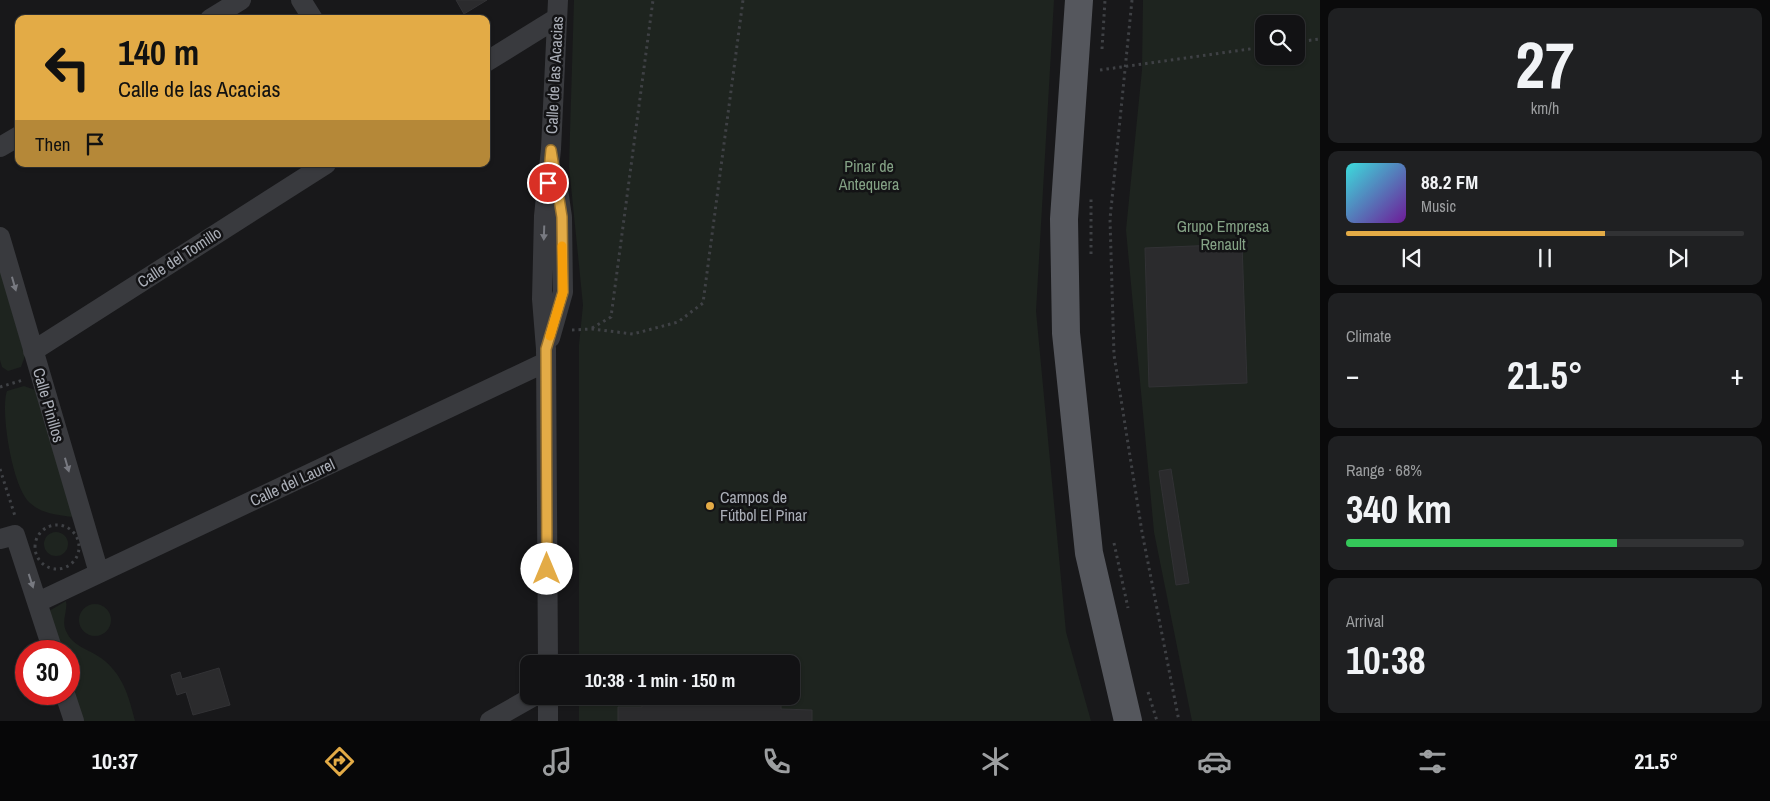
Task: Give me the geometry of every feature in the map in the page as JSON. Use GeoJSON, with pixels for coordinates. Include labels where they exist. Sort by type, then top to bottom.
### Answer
{"type":"FeatureCollection","features":[{"type":"Feature","properties":{"kind":"main road"},"geometry":{"type":"LineString","coordinates":[[1079,0],[1064,219],[1066,333],[1089,554],[1128,721]]}},
{"type":"Feature","properties":{"kind":"street"},"geometry":{"type":"LineString","coordinates":[[216,15],[240,0]]}},
{"type":"Feature","properties":{"kind":"street"},"geometry":{"type":"LineString","coordinates":[[302,0],[311,15]]}},
{"type":"Feature","properties":{"kind":"street"},"geometry":{"type":"LineString","coordinates":[[490,59],[557,9]]}},
{"type":"Feature","properties":{"kind":"street","name":"Calle de las Acacias"},"geometry":{"type":"LineString","coordinates":[[548,655],[546,355],[542,300],[544,216],[551,150],[557,9]]}},
{"type":"Feature","properties":{"kind":"street"},"geometry":{"type":"LineString","coordinates":[[0,147],[15,138]]}},
{"type":"Feature","properties":{"kind":"street","name":"Calle del Tomillo"},"geometry":{"type":"LineString","coordinates":[[33,351],[321,167]]}},
{"type":"Feature","properties":{"kind":"street","name":"Calle Pinillos"},"geometry":{"type":"LineString","coordinates":[[0,237],[98,573]]}},
{"type":"Feature","properties":{"kind":"street","name":"Calle del Laurel"},"geometry":{"type":"LineString","coordinates":[[38,602],[546,355]]}},
{"type":"Feature","properties":{"kind":"street"},"geometry":{"type":"LineString","coordinates":[[17,531],[50,640]]}},
{"type":"Feature","properties":{"kind":"street"},"geometry":{"type":"LineString","coordinates":[[490,721],[520,704]]}},
{"type":"Feature","properties":{"kind":"street"},"geometry":{"type":"LineString","coordinates":[[69,705],[74,721]]}},
{"type":"Feature","properties":{"kind":"street"},"geometry":{"type":"LineString","coordinates":[[548,705],[548,721]]}},
{"type":"Feature","properties":{"kind":"path"},"geometry":{"type":"LineString","coordinates":[[653,0],[610,317],[592,329],[633,334],[678,322],[703,303],[743,0]]}},
{"type":"Feature","properties":{"kind":"path"},"geometry":{"type":"LineString","coordinates":[[1102,50],[1106,0]]}},
{"type":"Feature","properties":{"kind":"path"},"geometry":{"type":"LineString","coordinates":[[1132,0],[1110,219],[1114,355],[1142,532],[1179,721]]}},
{"type":"Feature","properties":{"kind":"path"},"geometry":{"type":"LineString","coordinates":[[1305,40],[1320,38]]}},
{"type":"Feature","properties":{"kind":"path"},"geometry":{"type":"LineString","coordinates":[[1100,70],[1255,48]]}},
{"type":"Feature","properties":{"kind":"path"},"geometry":{"type":"LineString","coordinates":[[1099,79],[1101,60]]}},
{"type":"Feature","properties":{"kind":"path"},"geometry":{"type":"LineString","coordinates":[[1090,260],[1092,193]]}},
{"type":"Feature","properties":{"kind":"path"},"geometry":{"type":"LineString","coordinates":[[0,470],[15,516],[17,531],[38,534],[50,525],[65,525],[70,528],[79,542],[77,557],[71,564],[61,569],[47,567],[39,560],[35,552],[35,542],[38,534]]}},
{"type":"Feature","properties":{"kind":"path"},"geometry":{"type":"LineString","coordinates":[[1113,540],[1130,615]]}},
{"type":"Feature","properties":{"kind":"path"},"geometry":{"type":"LineString","coordinates":[[1147,690],[1157,721]]}},
{"type":"Feature","properties":{"kind":"green space","name":"Pinar de Antequera"},"geometry":{"type":"Polygon","coordinates":[[[574,0],[1054,0],[1036,311],[1066,632],[1091,721],[579,721],[579,705],[800,705],[800,655],[579,655],[579,345],[583,305],[569,166],[574,0]]]}},
{"type":"Feature","properties":{"kind":"green space","name":"Grupo Empresa Renault"},"geometry":{"type":"Polygon","coordinates":[[[1143,0],[1320,0],[1320,721],[1192,721],[1154,532],[1126,230],[1142,70],[1143,0]]]}},
{"type":"Feature","properties":{"kind":"green space"},"geometry":{"type":"Polygon","coordinates":[[[0,270],[25,356],[21,367],[8,371],[2,367],[0,360],[0,270]]]}},
{"type":"Feature","properties":{"kind":"green space"},"geometry":{"type":"Polygon","coordinates":[[[24,386],[35,390],[73,517],[50,513],[35,507],[24,495],[18,482],[6,430],[5,400],[7,391],[24,386]]]}},
{"type":"Feature","properties":{"kind":"green space"},"geometry":{"type":"Polygon","coordinates":[[[51,532],[61,532],[68,539],[68,549],[61,556],[51,556],[44,549],[44,539],[51,532]]]}},
{"type":"Feature","properties":{"kind":"green space"},"geometry":{"type":"Polygon","coordinates":[[[66,601],[64,623],[66,631],[72,640],[56,640],[49,611],[66,601]]]}},
{"type":"Feature","properties":{"kind":"green space"},"geometry":{"type":"Polygon","coordinates":[[[95,604],[101,605],[106,609],[110,614],[110,626],[106,631],[101,635],[95,636],[89,635],[84,631],[80,626],[79,620],[80,614],[84,609],[89,605],[95,604]]]}},
{"type":"Feature","properties":{"kind":"green space"},"geometry":{"type":"Polygon","coordinates":[[[80,646],[101,658],[115,671],[124,686],[135,721],[82,721],[77,705],[80,705],[80,646]]]}},
{"type":"Feature","properties":{"kind":"building"},"geometry":{"type":"Polygon","coordinates":[[[456,0],[487,0],[464,14],[456,0]]]}},
{"type":"Feature","properties":{"kind":"building"},"geometry":{"type":"Polygon","coordinates":[[[1242,244],[1247,383],[1149,387],[1145,248],[1242,244]]]}},
{"type":"Feature","properties":{"kind":"building"},"geometry":{"type":"Polygon","coordinates":[[[1171,469],[1189,583],[1176,585],[1159,471],[1171,469]]]}},
{"type":"Feature","properties":{"kind":"building"},"geometry":{"type":"Polygon","coordinates":[[[219,668],[230,705],[193,715],[186,692],[177,695],[171,675],[180,672],[182,679],[219,668]]]}},
{"type":"Feature","properties":{"kind":"building"},"geometry":{"type":"Polygon","coordinates":[[[642,705],[781,705],[781,709],[812,710],[812,721],[618,721],[618,707],[642,707],[642,705]]]}},
{"type":"Feature","properties":{"kind":"slow traffic"},"geometry":{"type":"LineString","coordinates":[[550,336],[563,292],[562,246]]}},
{"type":"Feature","properties":{"kind":"place","name":"Campos de Fútbol El Pinar"},"geometry":{"type":"Point","coordinates":[710,506]}},
{"type":"Feature","properties":{"kind":"route"},"geometry":{"type":"LineString","coordinates":[[547,569],[546,349],[563,292],[562,217],[551,150],[548,183]]}}]}
